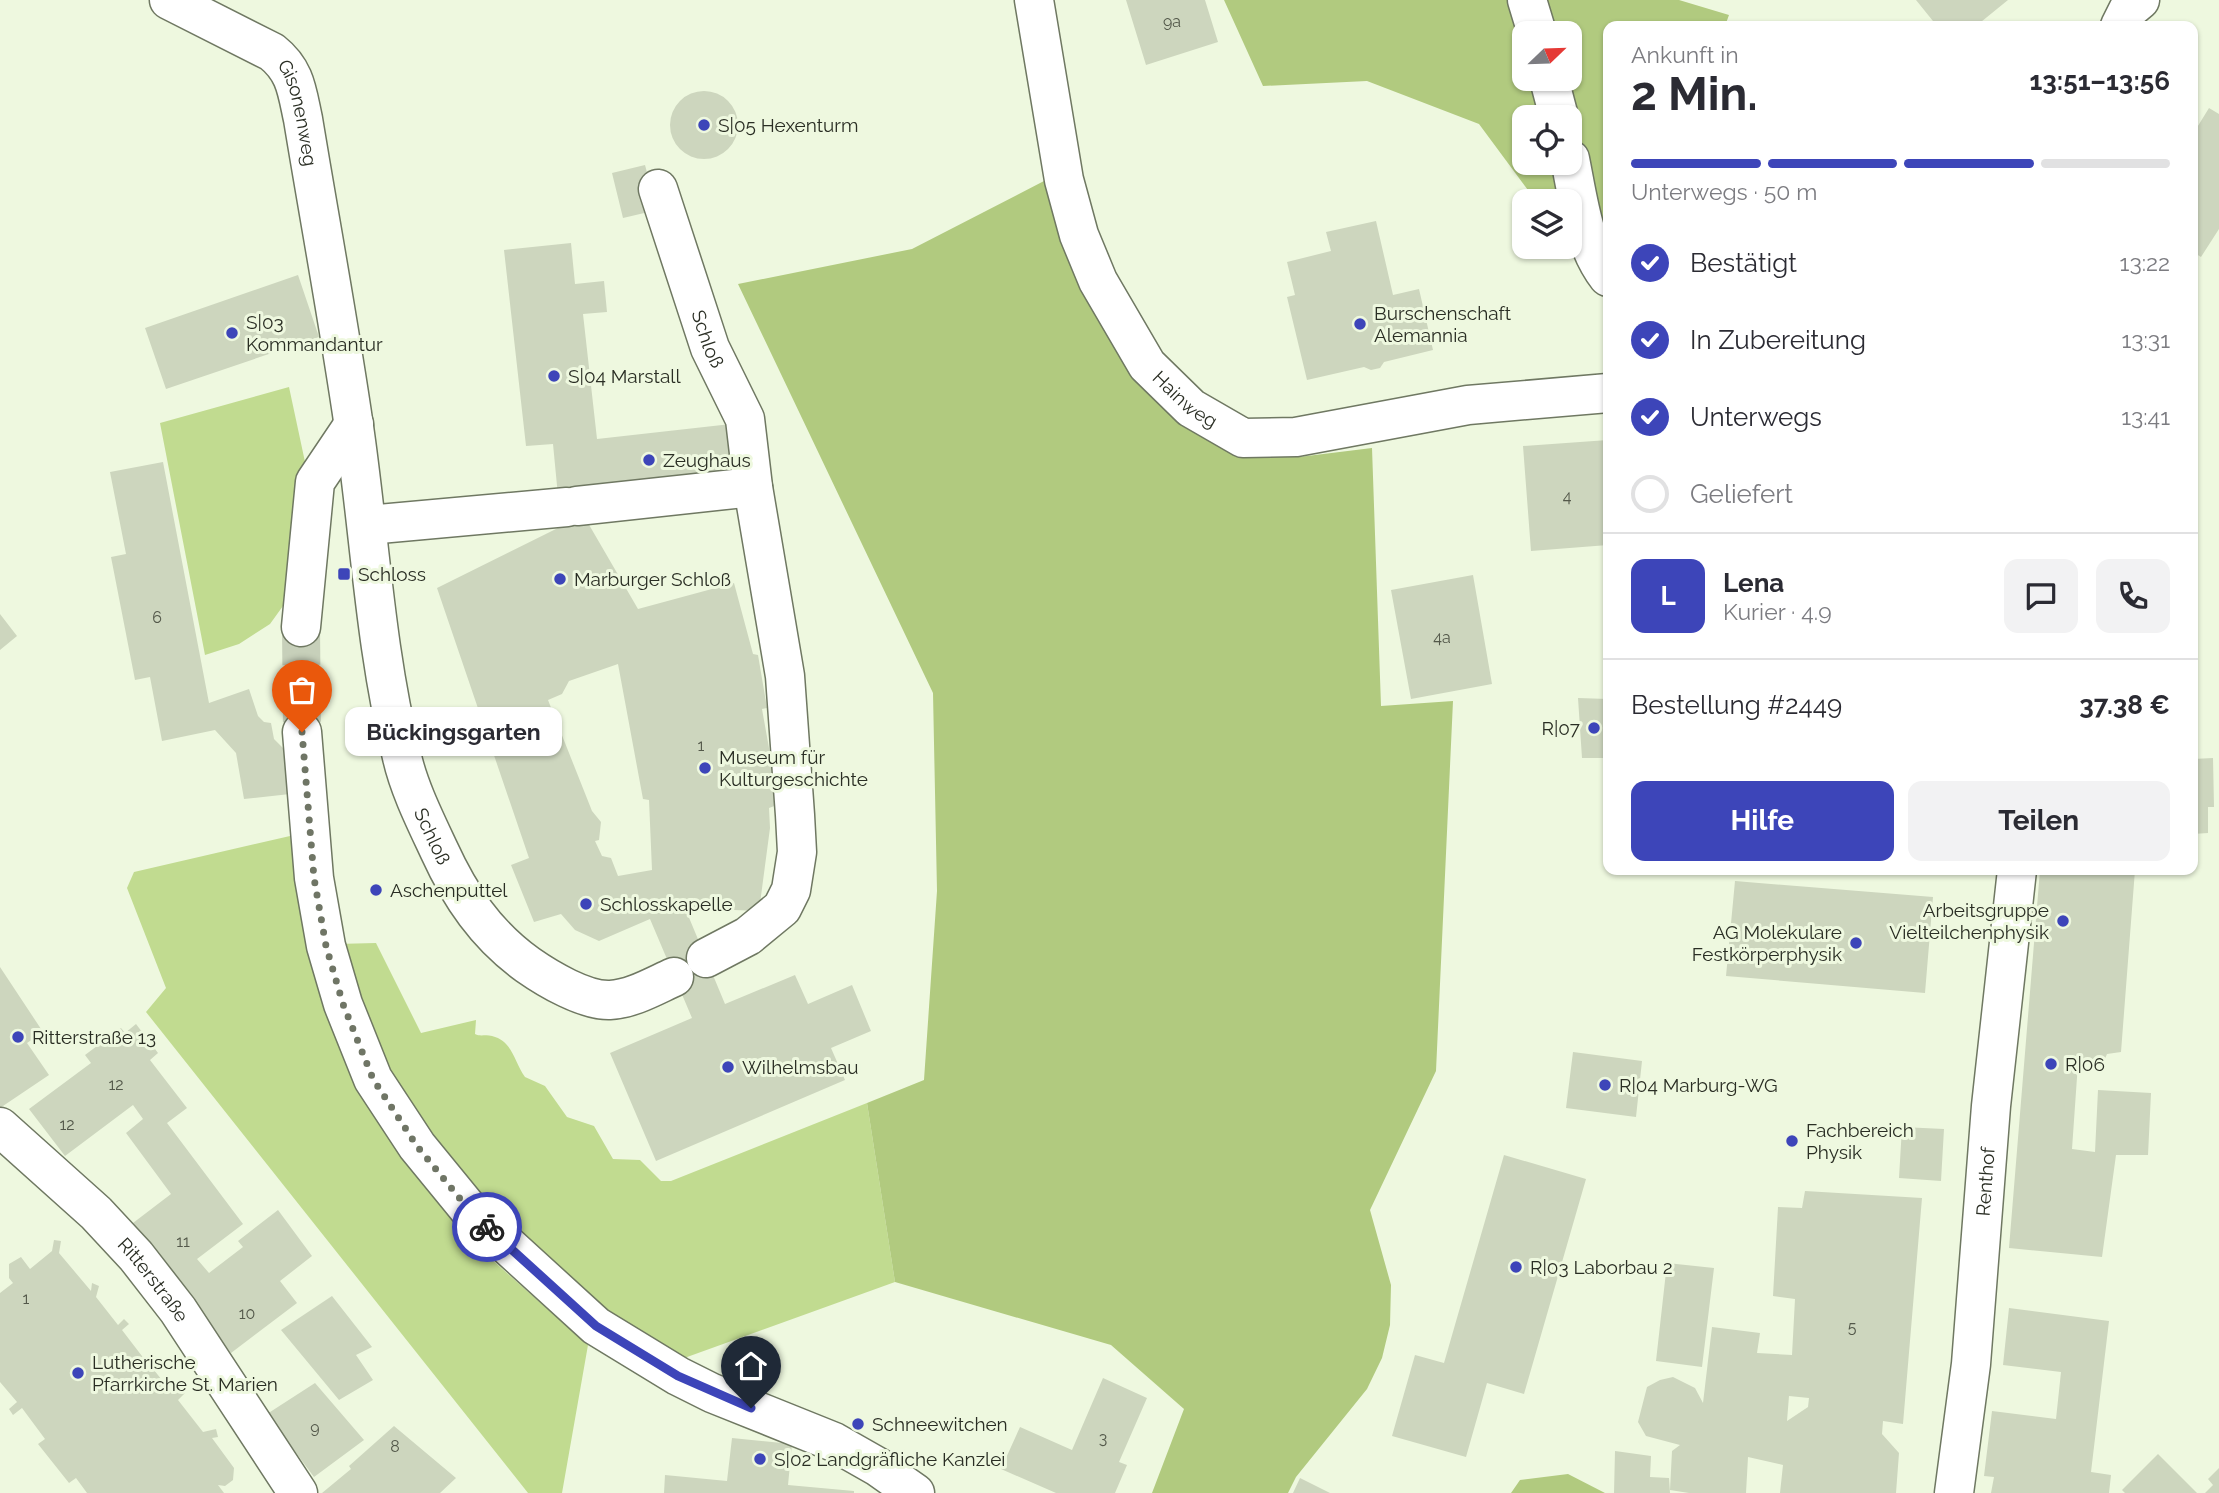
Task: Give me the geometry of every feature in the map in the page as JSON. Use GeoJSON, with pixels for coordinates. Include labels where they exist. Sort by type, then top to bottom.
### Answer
{"type":"FeatureCollection","features":[{"type":"Feature","properties":{"kind":"street","name":"Gisonenweg"},"geometry":{"type":"LineString","coordinates":[[169,0],[272,52],[284,61],[293,75],[332,293]]}},
{"type":"Feature","properties":{"kind":"street","name":"Hainweg"},"geometry":{"type":"LineString","coordinates":[[1034,0],[1063,180],[1079,236],[1098,281],[1147,365],[1191,408],[1243,438],[1296,436],[1468,405],[1603,393]]}},
{"type":"Feature","properties":{"kind":"street"},"geometry":{"type":"LineString","coordinates":[[1527,0],[1533,21]]}},
{"type":"Feature","properties":{"kind":"street"},"geometry":{"type":"LineString","coordinates":[[1573,175],[1585,229],[1603,270]]}},
{"type":"Feature","properties":{"kind":"street","name":"Schloß"},"geometry":{"type":"LineString","coordinates":[[332,293],[368,525],[387,690],[402,759],[437,846],[475,916],[514,955],[542,975],[571,989],[608,1000],[626,997],[690,968],[748,936],[782,908],[791,890],[797,852],[785,676],[753,487],[745,419],[710,348],[658,188]]}},
{"type":"Feature","properties":{"kind":"street"},"geometry":{"type":"LineString","coordinates":[[301,627],[315,482],[354,424]]}},
{"type":"Feature","properties":{"kind":"street"},"geometry":{"type":"LineString","coordinates":[[368,525],[572,507],[753,487]]}},
{"type":"Feature","properties":{"kind":"street"},"geometry":{"type":"LineString","coordinates":[[302,732],[314,878],[326,946],[343,1004],[373,1079],[417,1146],[471,1212],[596,1326],[689,1382],[834,1442],[878,1467],[915,1493]]}},
{"type":"Feature","properties":{"kind":"street","name":"Renthof"},"geometry":{"type":"LineString","coordinates":[[1954,1493],[1971,1364],[1991,1106],[2016,875]]}},
{"type":"Feature","properties":{"kind":"street","name":"Ritterstraße"},"geometry":{"type":"LineString","coordinates":[[0,1127],[96,1213],[136,1256],[178,1310],[299,1493]]}},
{"type":"Feature","properties":{"kind":"green space"},"geometry":{"type":"Polygon","coordinates":[[[1224,0],[1679,0],[1729,15],[1727,21],[1603,21],[1603,297],[1576,259],[1582,259],[1582,189],[1527,189],[1517,175],[1582,175],[1582,105],[1512,105],[1512,169],[1479,124],[1367,81],[1263,86],[1224,0]]]}},
{"type":"Feature","properties":{"kind":"green space"},"geometry":{"type":"Polygon","coordinates":[[[1044,181],[1064,241],[1244,454],[1299,457],[1372,448],[1381,706],[1453,701],[1436,1071],[1370,1210],[1391,1285],[1390,1325],[1382,1358],[1367,1389],[1296,1477],[1288,1493],[1152,1493],[1184,1409],[1111,1345],[895,1282],[867,1103],[924,1080],[937,891],[933,693],[738,284],[912,249],[1044,181]]]}},
{"type":"Feature","properties":{"kind":"green space"},"geometry":{"type":"Polygon","coordinates":[[[289,387],[308,476],[288,599],[270,624],[239,644],[205,655],[160,423],[289,387]]]}},
{"type":"Feature","properties":{"kind":"green space"},"geometry":{"type":"Polygon","coordinates":[[[290,836],[324,1008],[358,1088],[406,1163],[463,1234],[588,1345],[562,1493],[528,1493],[146,1012],[166,988],[127,888],[134,872],[290,836]]]}},
{"type":"Feature","properties":{"kind":"green space"},"geometry":{"type":"Polygon","coordinates":[[[376,943],[421,1033],[476,1020],[475,1034],[492,1036],[504,1042],[525,1077],[545,1086],[567,1117],[594,1126],[613,1159],[640,1160],[661,1181],[671,1181],[867,1103],[895,1282],[676,1361],[602,1314],[482,1203],[384,1070],[336,944],[376,943]]]}},
{"type":"Feature","properties":{"kind":"green space"},"geometry":{"type":"Polygon","coordinates":[[[1568,1474],[1605,1493],[1511,1493],[1520,1480],[1568,1474]]]}},
{"type":"Feature","properties":{"kind":"building"},"geometry":{"type":"Polygon","coordinates":[[[1126,0],[1205,0],[1218,42],[1146,65],[1126,0]]]}},
{"type":"Feature","properties":{"kind":"building"},"geometry":{"type":"Polygon","coordinates":[[[1916,0],[2008,0],[1982,21],[1933,21],[1916,0]]]}},
{"type":"Feature","properties":{"kind":"building","name":"S|05 Hexenturm"},"geometry":{"type":"Polygon","coordinates":[[[697,91],[711,91],[723,96],[733,106],[738,125],[733,144],[723,154],[711,159],[697,159],[685,154],[675,144],[670,132],[670,118],[675,106],[685,96],[697,91]]]}},
{"type":"Feature","properties":{"kind":"building"},"geometry":{"type":"Polygon","coordinates":[[[2209,108],[2219,114],[2219,229],[2201,257],[2198,255],[2198,126],[2209,108]]]}},
{"type":"Feature","properties":{"kind":"building"},"geometry":{"type":"Polygon","coordinates":[[[645,165],[657,210],[623,218],[612,173],[645,165]]]}},
{"type":"Feature","properties":{"kind":"building","name":"Burschenschaft Alemannia"},"geometry":{"type":"Polygon","coordinates":[[[1376,221],[1393,295],[1419,289],[1433,350],[1384,362],[1380,368],[1371,370],[1364,367],[1307,380],[1287,297],[1295,295],[1287,262],[1331,251],[1326,232],[1376,221]]]}},
{"type":"Feature","properties":{"kind":"building"},"geometry":{"type":"Polygon","coordinates":[[[571,243],[575,284],[604,281],[607,312],[583,314],[597,439],[740,423],[746,476],[588,523],[638,609],[734,583],[753,654],[758,655],[767,708],[762,709],[774,776],[785,802],[769,808],[770,828],[759,911],[685,908],[725,1004],[795,975],[808,1004],[852,985],[871,1031],[831,1048],[845,1080],[656,1161],[610,1053],[692,1018],[650,919],[599,941],[575,930],[561,914],[534,922],[511,865],[529,858],[437,588],[566,524],[558,496],[553,444],[526,446],[504,250],[571,243]],[[618,664],[569,681],[562,694],[548,700],[592,811],[601,822],[599,840],[595,841],[602,856],[611,858],[618,876],[652,870],[649,800],[643,799],[618,664]]]}},
{"type":"Feature","properties":{"kind":"building","name":"S|03 Kommandantur"},"geometry":{"type":"Polygon","coordinates":[[[298,275],[319,337],[166,389],[145,328],[298,275]]]}},
{"type":"Feature","properties":{"kind":"building"},"geometry":{"type":"Polygon","coordinates":[[[1603,440],[1603,545],[1531,551],[1523,446],[1603,440]]]}},
{"type":"Feature","properties":{"kind":"building"},"geometry":{"type":"Polygon","coordinates":[[[163,462],[209,703],[249,689],[258,716],[264,722],[271,723],[274,739],[283,748],[290,794],[244,799],[236,753],[215,730],[162,741],[150,677],[135,680],[111,557],[126,554],[110,472],[163,462]]]}},
{"type":"Feature","properties":{"kind":"building"},"geometry":{"type":"Polygon","coordinates":[[[1473,575],[1492,684],[1411,699],[1391,590],[1473,575]]]}},
{"type":"Feature","properties":{"kind":"building"},"geometry":{"type":"Polygon","coordinates":[[[0,614],[17,636],[0,650],[0,614]]]}},
{"type":"Feature","properties":{"kind":"building","name":"R|07"},"geometry":{"type":"Polygon","coordinates":[[[1578,698],[1603,699],[1603,758],[1582,758],[1578,698]]]}},
{"type":"Feature","properties":{"kind":"building"},"geometry":{"type":"Polygon","coordinates":[[[2213,758],[2214,807],[2208,807],[2208,833],[2198,834],[2198,759],[2213,758]]]}},
{"type":"Feature","properties":{"kind":"building","name":"R|06"},"geometry":{"type":"Polygon","coordinates":[[[2040,875],[2135,875],[2121,1052],[2107,1054],[2104,1061],[2098,1064],[2078,1063],[2072,1149],[2095,1152],[2098,1090],[2151,1093],[2148,1155],[2116,1155],[2102,1257],[2009,1248],[2040,875]]]}},
{"type":"Feature","properties":{"kind":"building"},"geometry":{"type":"Polygon","coordinates":[[[1735,881],[1933,897],[1925,993],[1726,976],[1735,881]]]}},
{"type":"Feature","properties":{"kind":"building","name":"Ritterstraße 13"},"geometry":{"type":"Polygon","coordinates":[[[0,967],[43,1032],[27,1043],[49,1075],[0,1108],[0,967]]]}},
{"type":"Feature","properties":{"kind":"building"},"geometry":{"type":"Polygon","coordinates":[[[136,1024],[158,1053],[150,1060],[187,1108],[167,1123],[243,1224],[197,1259],[209,1273],[243,1247],[238,1241],[278,1210],[312,1256],[280,1281],[297,1303],[231,1353],[133,1223],[171,1194],[126,1133],[143,1119],[133,1105],[65,1156],[29,1109],[91,1063],[85,1055],[121,1028],[125,1033],[136,1024]]]}},
{"type":"Feature","properties":{"kind":"building","name":"R|04 Marburg-WG"},"geometry":{"type":"Polygon","coordinates":[[[1573,1052],[1642,1061],[1636,1117],[1566,1108],[1573,1052]]]}},
{"type":"Feature","properties":{"kind":"building"},"geometry":{"type":"Polygon","coordinates":[[[1902,1127],[1944,1129],[1941,1181],[1899,1178],[1902,1127]]]}},
{"type":"Feature","properties":{"kind":"building","name":"R|03 Laborbau 2"},"geometry":{"type":"Polygon","coordinates":[[[1504,1155],[1586,1179],[1524,1394],[1487,1383],[1466,1457],[1392,1436],[1415,1355],[1444,1363],[1504,1155]]]}},
{"type":"Feature","properties":{"kind":"building"},"geometry":{"type":"Polygon","coordinates":[[[1805,1191],[1922,1198],[1903,1424],[1883,1421],[1882,1434],[1899,1453],[1896,1493],[1780,1493],[1783,1465],[1748,1457],[1746,1493],[1689,1493],[1670,1490],[1672,1451],[1680,1445],[1646,1436],[1638,1422],[1647,1387],[1673,1377],[1695,1388],[1703,1403],[1712,1327],[1760,1333],[1757,1353],[1792,1355],[1795,1299],[1773,1296],[1778,1207],[1802,1208],[1805,1191]],[[1789,1396],[1787,1421],[1808,1407],[1809,1398],[1789,1396]]]}},
{"type":"Feature","properties":{"kind":"building","name":"Lutherische Pfarrkirche St. Marien"},"geometry":{"type":"Polygon","coordinates":[[[54,1240],[61,1241],[59,1253],[91,1291],[92,1283],[99,1286],[96,1297],[118,1325],[124,1319],[129,1324],[122,1330],[145,1360],[153,1353],[157,1359],[150,1365],[173,1394],[180,1388],[185,1393],[178,1400],[203,1432],[216,1429],[218,1437],[212,1438],[234,1468],[233,1480],[225,1486],[218,1485],[224,1493],[87,1493],[76,1478],[69,1483],[38,1444],[45,1439],[22,1408],[13,1415],[9,1409],[17,1402],[0,1382],[0,1293],[13,1283],[9,1278],[9,1264],[21,1257],[30,1269],[52,1251],[54,1240]]]}},
{"type":"Feature","properties":{"kind":"building"},"geometry":{"type":"Polygon","coordinates":[[[1667,1263],[1714,1268],[1702,1367],[1656,1361],[1667,1263]]]}},
{"type":"Feature","properties":{"kind":"building"},"geometry":{"type":"Polygon","coordinates":[[[332,1296],[372,1347],[356,1355],[373,1380],[339,1400],[281,1330],[332,1296]]]}},
{"type":"Feature","properties":{"kind":"building"},"geometry":{"type":"Polygon","coordinates":[[[2009,1308],[2109,1321],[2091,1472],[2111,1475],[2109,1493],[1991,1493],[1994,1477],[1984,1476],[1992,1411],[2056,1419],[2061,1372],[2003,1365],[2009,1308]]]}},
{"type":"Feature","properties":{"kind":"building"},"geometry":{"type":"Polygon","coordinates":[[[1103,1378],[1147,1398],[1119,1462],[1127,1465],[1115,1493],[1056,1493],[1001,1469],[1020,1427],[1072,1450],[1103,1378]]]}},
{"type":"Feature","properties":{"kind":"building"},"geometry":{"type":"Polygon","coordinates":[[[315,1383],[364,1440],[314,1477],[267,1414],[315,1383]]]}},
{"type":"Feature","properties":{"kind":"building"},"geometry":{"type":"Polygon","coordinates":[[[394,1426],[456,1478],[440,1493],[322,1493],[351,1469],[349,1466],[394,1426]]]}},
{"type":"Feature","properties":{"kind":"building","name":"S|02 Landgräfliche Kanzlei"},"geometry":{"type":"Polygon","coordinates":[[[732,1438],[792,1444],[788,1485],[854,1493],[664,1493],[665,1475],[727,1481],[732,1438]]]}},
{"type":"Feature","properties":{"kind":"building"},"geometry":{"type":"Polygon","coordinates":[[[1615,1451],[1651,1456],[1650,1477],[1669,1478],[1670,1493],[1614,1493],[1615,1451]]]}},
{"type":"Feature","properties":{"kind":"building"},"geometry":{"type":"Polygon","coordinates":[[[2158,1454],[2197,1493],[2125,1493],[2122,1490],[2158,1454]]]}},
{"type":"Feature","properties":{"kind":"building"},"geometry":{"type":"Polygon","coordinates":[[[2219,1468],[2219,1493],[2205,1493],[2213,1485],[2208,1479],[2219,1468]]]}},
{"type":"Feature","properties":{"kind":"building"},"geometry":{"type":"Polygon","coordinates":[[[1300,1478],[1330,1493],[1293,1493],[1300,1478]]]}},
{"type":"Feature","properties":{"kind":"tunnel"},"geometry":{"type":"LineString","coordinates":[[301,627],[302,732]]}},
{"type":"Feature","properties":{"kind":"way so far"},"geometry":{"type":"LineString","coordinates":[[302,732],[314,878],[326,946],[343,1004],[373,1079],[417,1146],[471,1212],[487,1227]]}},
{"type":"Feature","properties":{"kind":"place","name":"S|05 Hexenturm"},"geometry":{"type":"Point","coordinates":[704,125]}},
{"type":"Feature","properties":{"kind":"place","name":"Burschenschaft Alemannia"},"geometry":{"type":"Point","coordinates":[1360,324]}},
{"type":"Feature","properties":{"kind":"place","name":"S|03 Kommandantur"},"geometry":{"type":"Point","coordinates":[232,333]}},
{"type":"Feature","properties":{"kind":"place","name":"S|04 Marstall"},"geometry":{"type":"Point","coordinates":[554,376]}},
{"type":"Feature","properties":{"kind":"place","name":"Zeughaus"},"geometry":{"type":"Point","coordinates":[649,460]}},
{"type":"Feature","properties":{"kind":"place","name":"Schloss"},"geometry":{"type":"Point","coordinates":[344,574]}},
{"type":"Feature","properties":{"kind":"place","name":"Marburger Schloß"},"geometry":{"type":"Point","coordinates":[560,579]}},
{"type":"Feature","properties":{"kind":"place","name":"R|07"},"geometry":{"type":"Point","coordinates":[1594,728]}},
{"type":"Feature","properties":{"kind":"place","name":"Bückingsgarten"},"geometry":{"type":"Point","coordinates":[302,732]}},
{"type":"Feature","properties":{"kind":"place","name":"Museum für Kulturgeschichte"},"geometry":{"type":"Point","coordinates":[705,768]}},
{"type":"Feature","properties":{"kind":"place","name":"Aschenputtel"},"geometry":{"type":"Point","coordinates":[376,890]}},
{"type":"Feature","properties":{"kind":"place","name":"Schlosskapelle"},"geometry":{"type":"Point","coordinates":[586,904]}},
{"type":"Feature","properties":{"kind":"place","name":"Arbeitsgruppe Vielteilchenphysik"},"geometry":{"type":"Point","coordinates":[2063,921]}},
{"type":"Feature","properties":{"kind":"place","name":"AG Molekulare Festkörperphysik"},"geometry":{"type":"Point","coordinates":[1856,943]}},
{"type":"Feature","properties":{"kind":"place","name":"Ritterstraße 13"},"geometry":{"type":"Point","coordinates":[18,1037]}},
{"type":"Feature","properties":{"kind":"place","name":"R|06"},"geometry":{"type":"Point","coordinates":[2051,1064]}},
{"type":"Feature","properties":{"kind":"place","name":"Wilhelmsbau"},"geometry":{"type":"Point","coordinates":[728,1067]}},
{"type":"Feature","properties":{"kind":"place","name":"R|04 Marburg-WG"},"geometry":{"type":"Point","coordinates":[1605,1085]}},
{"type":"Feature","properties":{"kind":"place","name":"Fachbereich Physik"},"geometry":{"type":"Point","coordinates":[1792,1141]}},
{"type":"Feature","properties":{"kind":"place","name":"R|03 Laborbau 2"},"geometry":{"type":"Point","coordinates":[1516,1267]}},
{"type":"Feature","properties":{"kind":"place","name":"Lutherische Pfarrkirche St. Marien"},"geometry":{"type":"Point","coordinates":[78,1373]}},
{"type":"Feature","properties":{"kind":"place","name":"Schneewitchen"},"geometry":{"type":"Point","coordinates":[858,1424]}},
{"type":"Feature","properties":{"kind":"place","name":"S|02 Landgräfliche Kanzlei"},"geometry":{"type":"Point","coordinates":[760,1459]}},
{"type":"Feature","properties":{"kind":"route"},"geometry":{"type":"LineString","coordinates":[[487,1227],[596,1326],[678,1376],[751,1408]]}}]}
